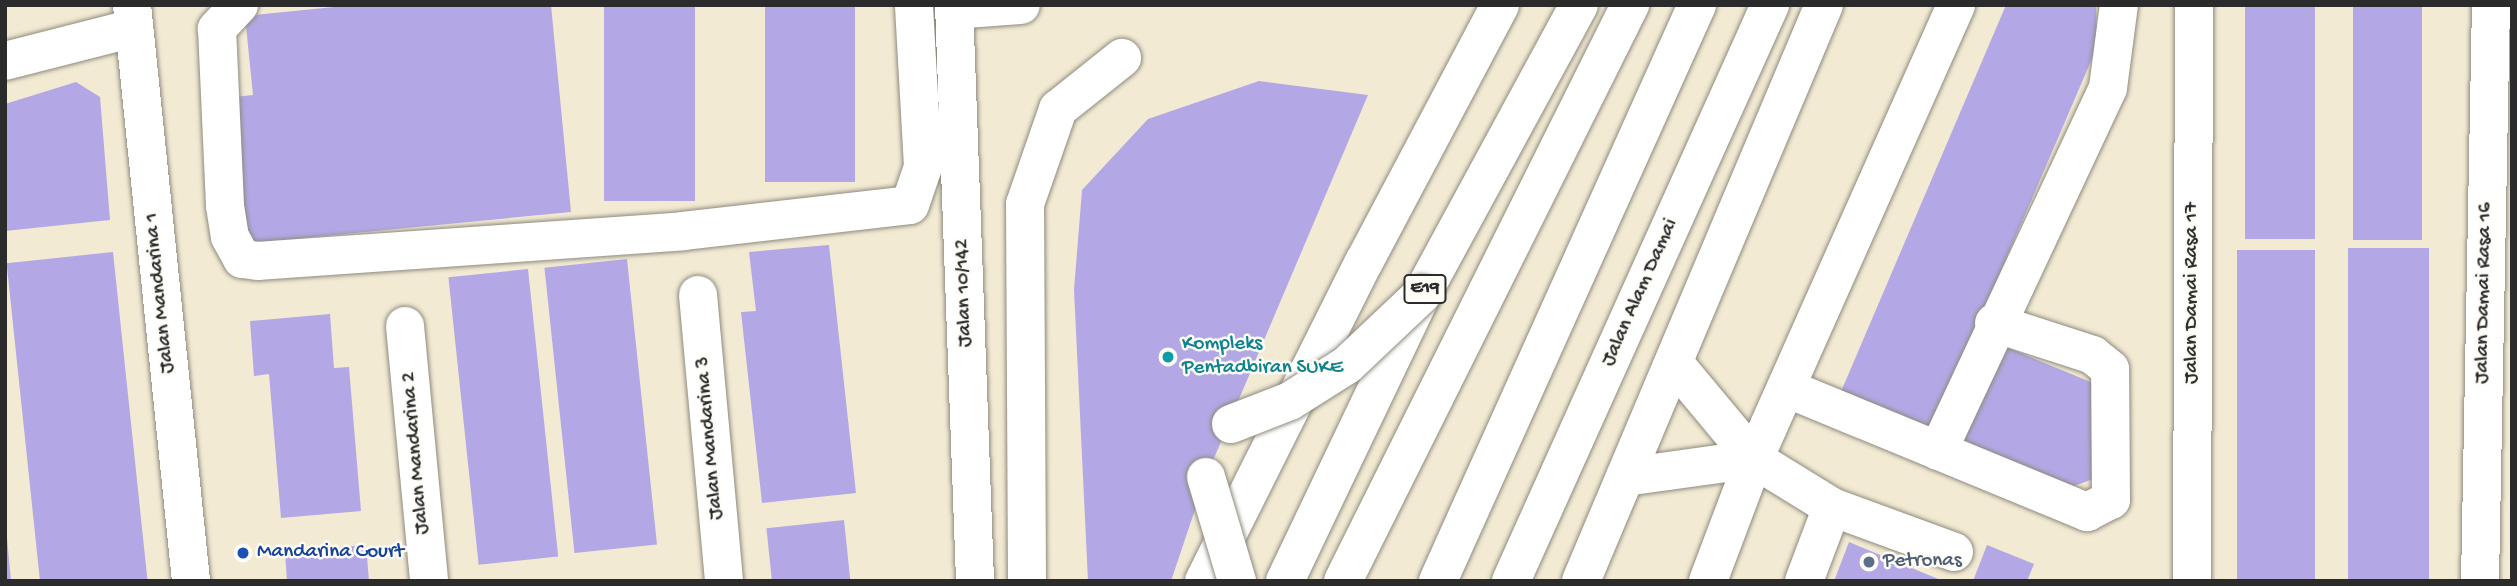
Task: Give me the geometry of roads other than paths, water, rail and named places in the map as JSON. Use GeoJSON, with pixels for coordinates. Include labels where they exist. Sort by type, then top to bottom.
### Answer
{"type":"FeatureCollection","features":[{"type":"Feature","properties":{"kind":"main road"},"geometry":{"type":"LineString","coordinates":[[239,5],[217,29],[225,206],[230,237],[242,259],[258,261],[683,231],[910,205],[923,167],[914,5]]}},
{"type":"Feature","properties":{"kind":"main road"},"geometry":{"type":"LineString","coordinates":[[954,8],[1021,5]]}},
{"type":"Feature","properties":{"kind":"main road"},"geometry":{"type":"LineString","coordinates":[[1204,581],[1364,262],[1500,5]]}},
{"type":"Feature","properties":{"kind":"main road","name":"E19"},"geometry":{"type":"LineString","coordinates":[[1285,581],[1422,294],[1579,5]]}},
{"type":"Feature","properties":{"kind":"main road","name":"E19"},"geometry":{"type":"LineString","coordinates":[[1343,581],[1630,5]]}},
{"type":"Feature","properties":{"kind":"main road"},"geometry":{"type":"LineString","coordinates":[[1438,581],[1698,5]]}},
{"type":"Feature","properties":{"kind":"main road","name":"Jalan Alam Damai"},"geometry":{"type":"LineString","coordinates":[[1511,581],[1770,5]]}},
{"type":"Feature","properties":{"kind":"main road"},"geometry":{"type":"LineString","coordinates":[[1581,581],[1824,5]]}},
{"type":"Feature","properties":{"kind":"main road"},"geometry":{"type":"LineString","coordinates":[[1708,581],[1754,459],[1955,5]]}},
{"type":"Feature","properties":{"kind":"main road"},"geometry":{"type":"LineString","coordinates":[[1938,451],[1994,323],[2108,88],[2119,5]]}},
{"type":"Feature","properties":{"kind":"main road","name":"Jalan Damai Rasa 17"},"geometry":{"type":"LineString","coordinates":[[2192,581],[2194,5]]}},
{"type":"Feature","properties":{"kind":"main road","name":"Jalan Damai Rasa 16"},"geometry":{"type":"LineString","coordinates":[[2480,581],[2499,261],[2491,5]]}},
{"type":"Feature","properties":{"kind":"main road","name":"Jalan 10/142"},"geometry":{"type":"LineString","coordinates":[[954,8],[975,581]]}},
{"type":"Feature","properties":{"kind":"main road"},"geometry":{"type":"LineString","coordinates":[[5,61],[133,17]]}},
{"type":"Feature","properties":{"kind":"main road","name":"Jalan Mandarina 1"},"geometry":{"type":"LineString","coordinates":[[133,17],[191,581]]}},
{"type":"Feature","properties":{"kind":"main road"},"geometry":{"type":"LineString","coordinates":[[1027,581],[1023,427],[1025,204],[1058,109],[1122,58]]}},
{"type":"Feature","properties":{"kind":"main road"},"geometry":{"type":"LineString","coordinates":[[1231,424],[1290,401],[1347,365],[1422,294]]}},
{"type":"Feature","properties":{"kind":"main road","name":"Jalan Mandarina 3"},"geometry":{"type":"LineString","coordinates":[[698,295],[724,581]]}},
{"type":"Feature","properties":{"kind":"main road"},"geometry":{"type":"LineString","coordinates":[[1786,388],[2087,512],[2111,500],[2110,369],[2092,355],[1994,323]]}},
{"type":"Feature","properties":{"kind":"main road","name":"Jalan Mandarina 2"},"geometry":{"type":"LineString","coordinates":[[405,326],[429,581]]}},
{"type":"Feature","properties":{"kind":"main road"},"geometry":{"type":"LineString","coordinates":[[1674,363],[1754,459],[1832,507],[1954,552]]}},
{"type":"Feature","properties":{"kind":"main road"},"geometry":{"type":"LineString","coordinates":[[969,429],[1023,427]]}},
{"type":"Feature","properties":{"kind":"main road"},"geometry":{"type":"LineString","coordinates":[[1625,477],[1754,459]]}},
{"type":"Feature","properties":{"kind":"main road"},"geometry":{"type":"LineString","coordinates":[[1206,477],[1237,581]]}},
{"type":"Feature","properties":{"kind":"main road"},"geometry":{"type":"LineString","coordinates":[[1804,581],[1832,507]]}},
{"type":"Feature","properties":{"kind":"place","name":"Kompleks Pentadbiran SUKE"},"geometry":{"type":"Point","coordinates":[1168,357]}},
{"type":"Feature","properties":{"kind":"place","name":"Mandarina Court"},"geometry":{"type":"Point","coordinates":[243,553]}},
{"type":"Feature","properties":{"kind":"place","name":"Petronas"},"geometry":{"type":"Point","coordinates":[1869,562]}}]}
